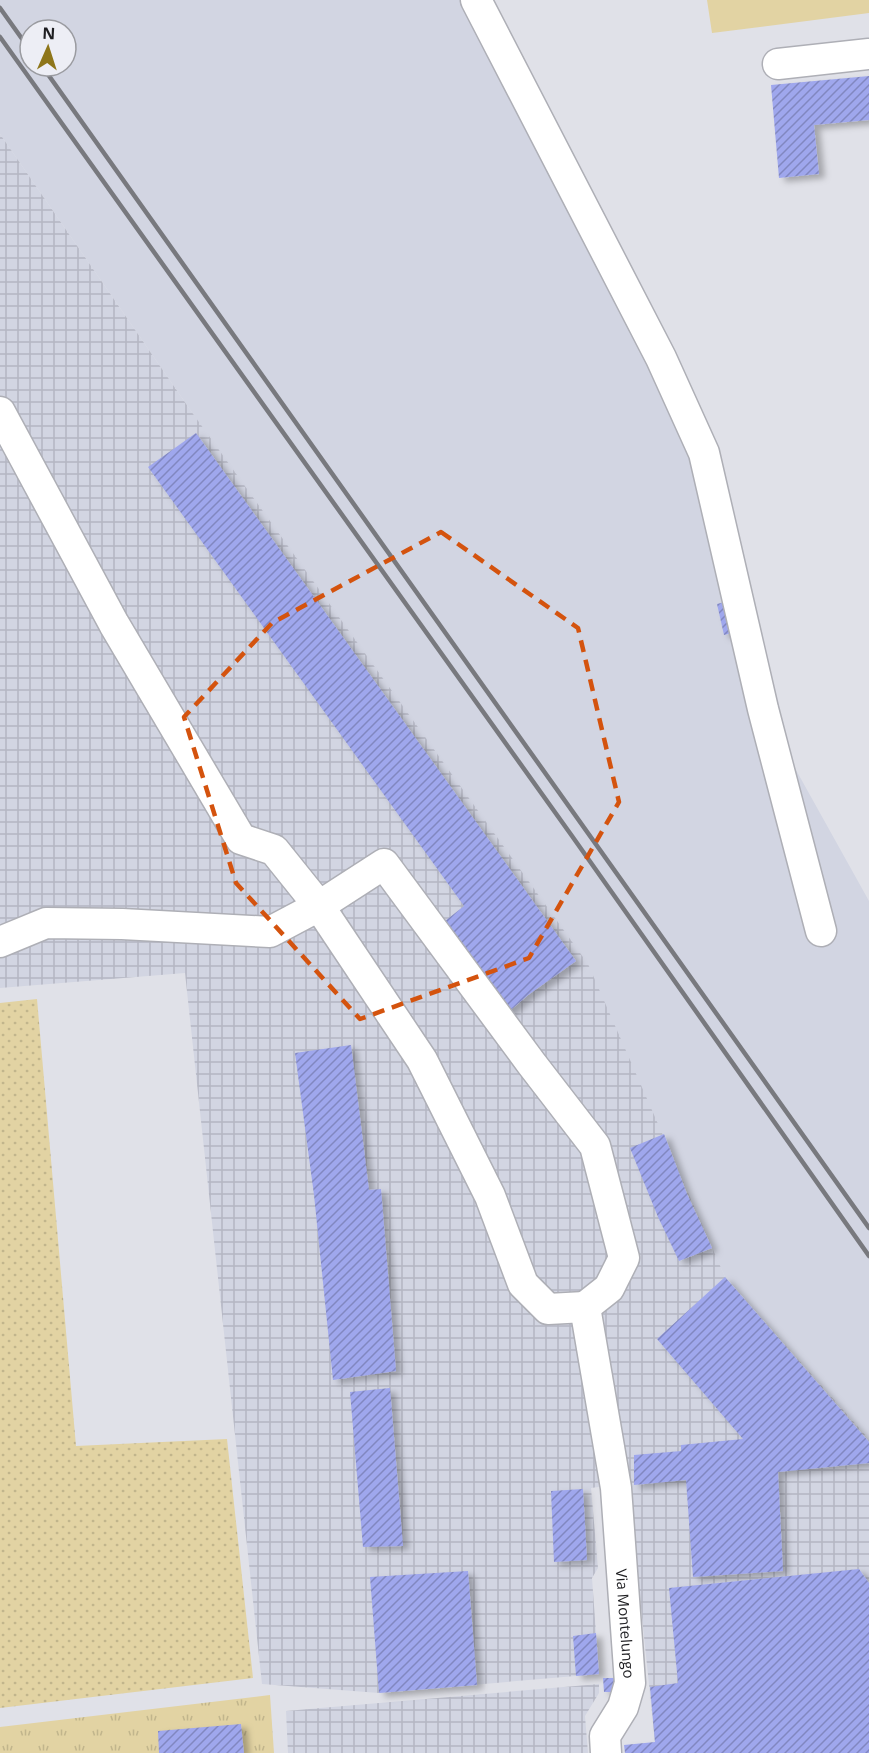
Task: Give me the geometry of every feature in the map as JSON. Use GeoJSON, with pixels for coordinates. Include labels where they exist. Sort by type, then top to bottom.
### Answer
{"type":"FeatureCollection","features":[{"type":"Feature","properties":{"kind":"street"},"geometry":{"type":"LineString","coordinates":[[476,0],[661,358],[704,453],[764,709],[821,931]]}},
{"type":"Feature","properties":{"kind":"street"},"geometry":{"type":"LineString","coordinates":[[778,64],[869,54]]}},
{"type":"Feature","properties":{"kind":"street"},"geometry":{"type":"LineString","coordinates":[[0,412],[114,624],[241,839],[274,850],[319,906],[422,1060],[490,1196],[523,1284],[548,1309],[585,1307],[609,1288],[624,1258],[595,1146],[384,864],[319,906],[270,932],[122,924],[46,923],[0,942]]}},
{"type":"Feature","properties":{"kind":"street","name":"Via Montelungo"},"geometry":{"type":"LineString","coordinates":[[585,1307],[616,1488],[630,1683],[623,1707],[605,1736],[606,1753]]}},
{"type":"Feature","properties":{"kind":"highlighted area"},"geometry":{"type":"Polygon","coordinates":[[[441,532],[578,628],[619,802],[529,958],[360,1019],[236,883],[184,717],[272,623],[441,532]]]}},
{"type":"Feature","properties":{"kind":"shaded area"},"geometry":{"type":"Polygon","coordinates":[[[0,0],[485,0],[623,253],[791,761],[869,901],[869,1439],[725,1277],[687,1194],[191,411],[0,134],[0,0]]]}},
{"type":"Feature","properties":{"kind":"shaded area"},"geometry":{"type":"Polygon","coordinates":[[[0,134],[191,411],[588,964],[725,1277],[869,1439],[869,1753],[655,1742],[628,1483],[591,1488],[598,1568],[592,1578],[599,1674],[379,1693],[262,1684],[185,973],[0,988],[0,134]]]}},
{"type":"Feature","properties":{"kind":"shaded area"},"geometry":{"type":"Polygon","coordinates":[[[599,1684],[599,1693],[585,1716],[588,1753],[288,1753],[286,1711],[599,1684]]]}},
{"type":"Feature","properties":{"kind":"green space"},"geometry":{"type":"Polygon","coordinates":[[[707,0],[869,0],[869,13],[712,33],[707,0]]]}},
{"type":"Feature","properties":{"kind":"green space"},"geometry":{"type":"Polygon","coordinates":[[[37,999],[76,1446],[227,1439],[253,1678],[0,1708],[0,1003],[37,999]]]}},
{"type":"Feature","properties":{"kind":"green space"},"geometry":{"type":"Polygon","coordinates":[[[270,1695],[274,1753],[0,1753],[0,1727],[270,1695]]]}},
{"type":"Feature","properties":{"kind":"building"},"geometry":{"type":"Polygon","coordinates":[[[869,76],[869,120],[814,125],[819,174],[779,178],[771,85],[869,76]]]}},
{"type":"Feature","properties":{"kind":"building"},"geometry":{"type":"Polygon","coordinates":[[[196,433],[576,961],[528,995],[505,1015],[440,925],[464,906],[148,467],[196,433]]]}},
{"type":"Feature","properties":{"kind":"building"},"geometry":{"type":"Polygon","coordinates":[[[732,600],[740,631],[724,635],[717,604],[732,600]]]}},
{"type":"Feature","properties":{"kind":"building"},"geometry":{"type":"Polygon","coordinates":[[[351,1045],[369,1190],[381,1189],[396,1371],[333,1380],[314,1195],[295,1053],[351,1045]]]}},
{"type":"Feature","properties":{"kind":"building"},"geometry":{"type":"Polygon","coordinates":[[[664,1134],[687,1194],[712,1248],[679,1261],[630,1148],[664,1134]]]}},
{"type":"Feature","properties":{"kind":"building"},"geometry":{"type":"Polygon","coordinates":[[[725,1277],[869,1442],[869,1463],[778,1472],[783,1571],[693,1577],[686,1480],[634,1485],[634,1455],[681,1451],[681,1445],[743,1439],[657,1339],[725,1277]]]}},
{"type":"Feature","properties":{"kind":"building"},"geometry":{"type":"Polygon","coordinates":[[[390,1388],[403,1546],[363,1547],[350,1392],[390,1388]]]}},
{"type":"Feature","properties":{"kind":"building"},"geometry":{"type":"Polygon","coordinates":[[[583,1489],[587,1560],[554,1562],[551,1491],[583,1489]]]}},
{"type":"Feature","properties":{"kind":"building"},"geometry":{"type":"Polygon","coordinates":[[[859,1569],[869,1583],[869,1753],[625,1753],[624,1745],[655,1742],[650,1687],[678,1683],[669,1588],[859,1569]]]}},
{"type":"Feature","properties":{"kind":"building"},"geometry":{"type":"Polygon","coordinates":[[[468,1571],[477,1685],[379,1693],[370,1577],[468,1571]]]}},
{"type":"Feature","properties":{"kind":"building"},"geometry":{"type":"Polygon","coordinates":[[[596,1633],[599,1674],[576,1676],[573,1636],[596,1633]]]}},
{"type":"Feature","properties":{"kind":"building"},"geometry":{"type":"Polygon","coordinates":[[[603,1678],[617,1678],[617,1692],[604,1692],[603,1678]]]}},
{"type":"Feature","properties":{"kind":"building"},"geometry":{"type":"Polygon","coordinates":[[[241,1724],[244,1753],[159,1753],[158,1731],[241,1724]]]}},
{"type":"Feature","properties":{"kind":"railway"},"geometry":{"type":"LineString","coordinates":[[0,8],[18,33]]}},
{"type":"Feature","properties":{"kind":"railway"},"geometry":{"type":"LineString","coordinates":[[0,37],[572,836],[869,1256]]}},
{"type":"Feature","properties":{"kind":"railway"},"geometry":{"type":"LineString","coordinates":[[51,78],[869,1228]]}}]}
